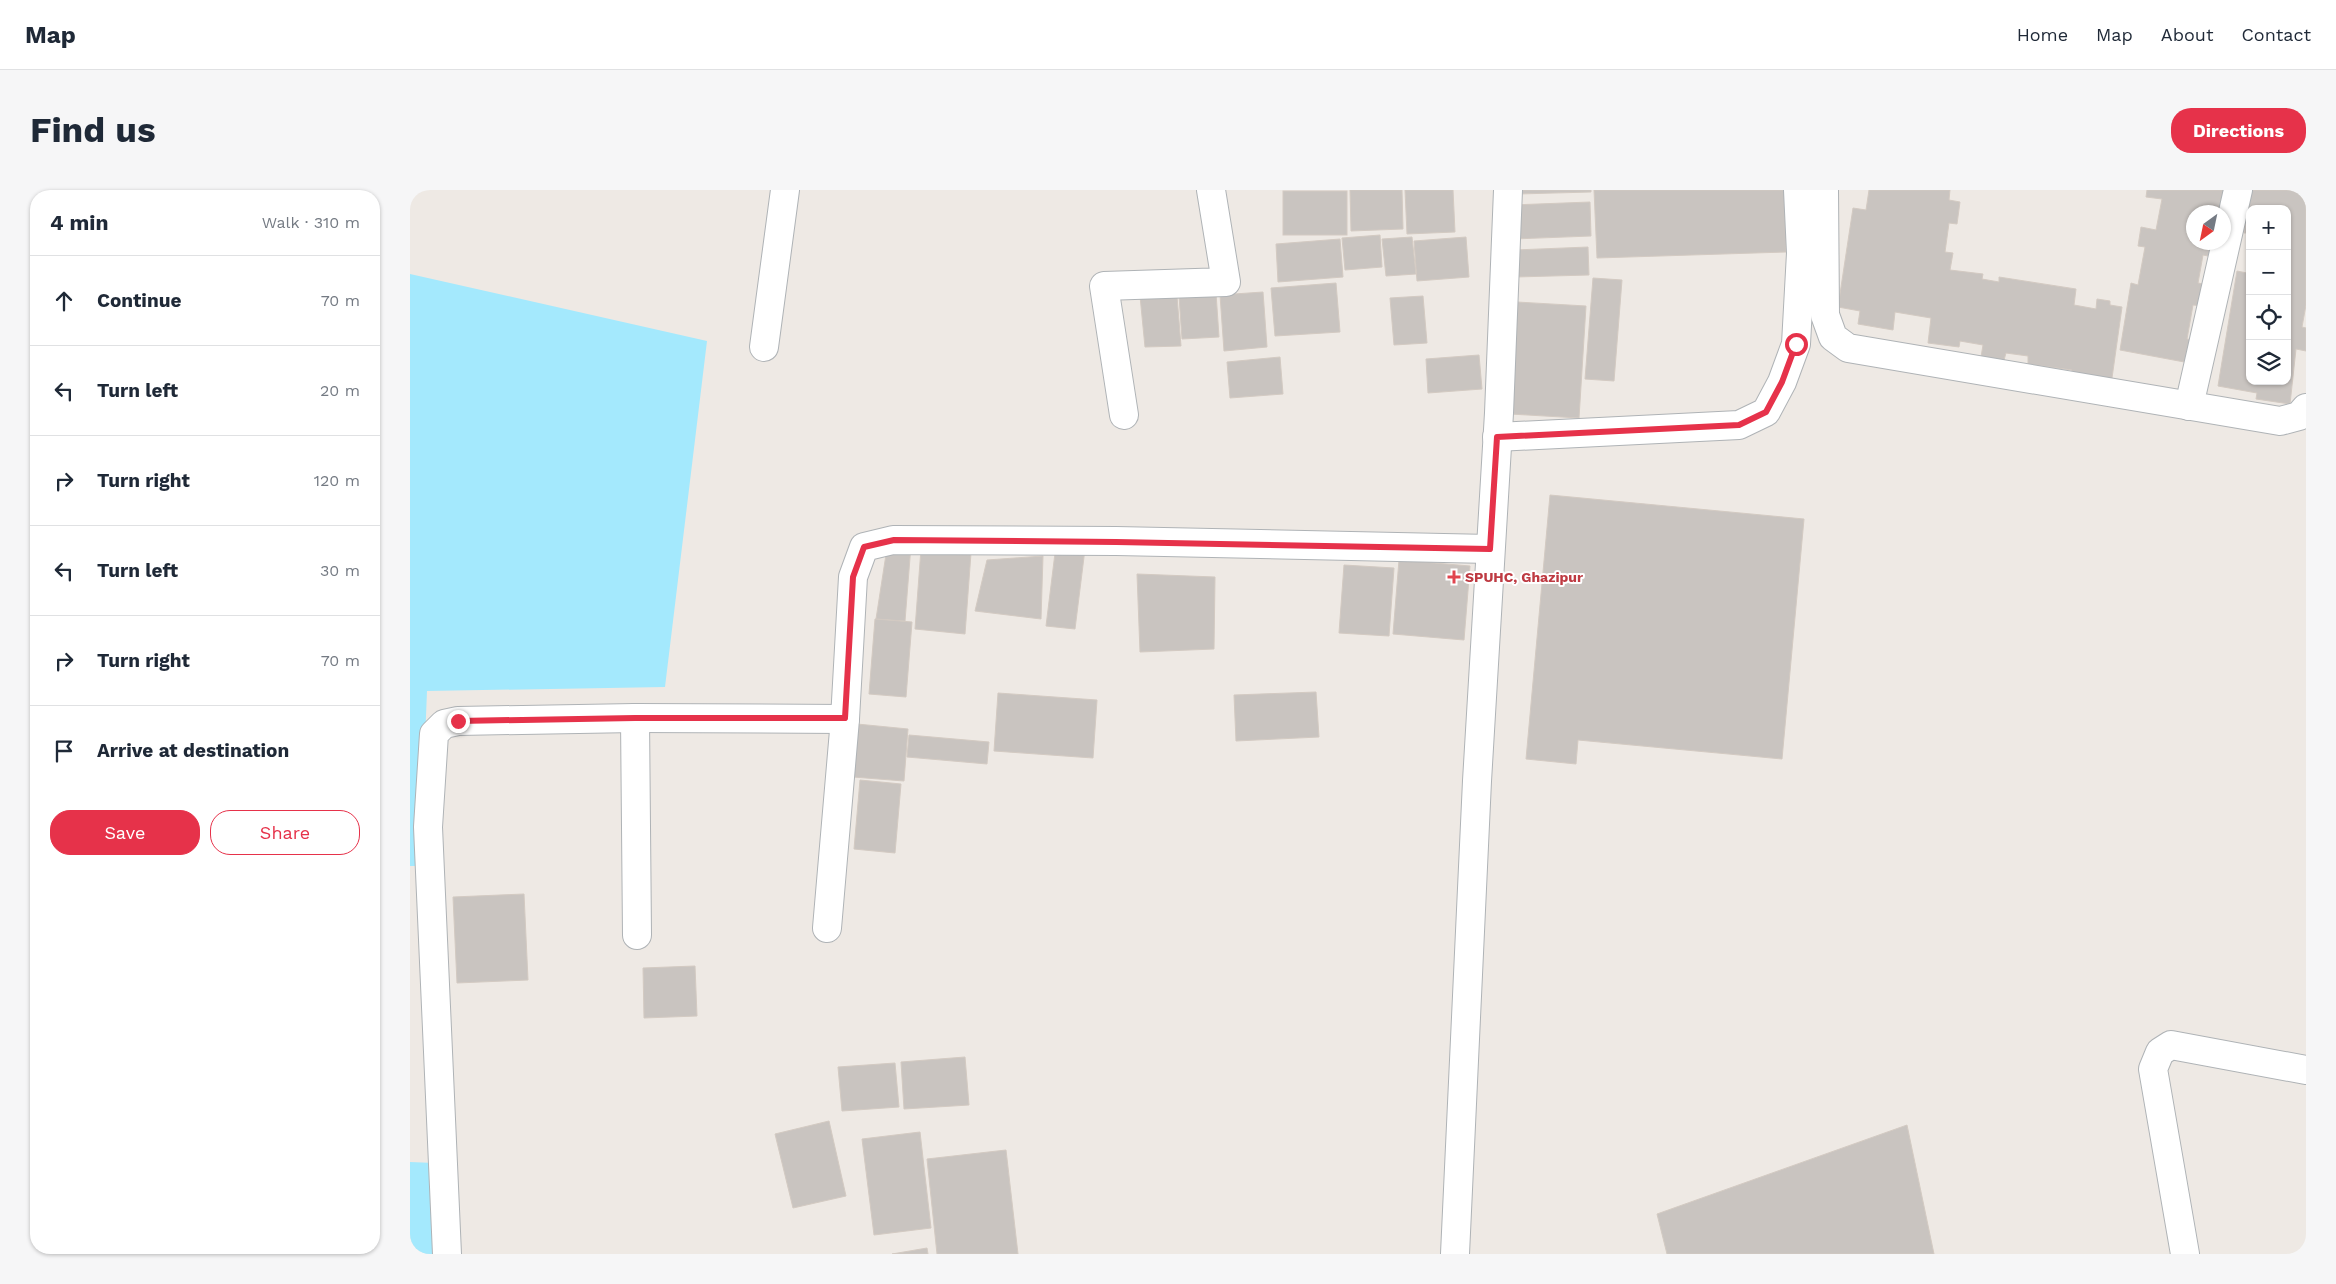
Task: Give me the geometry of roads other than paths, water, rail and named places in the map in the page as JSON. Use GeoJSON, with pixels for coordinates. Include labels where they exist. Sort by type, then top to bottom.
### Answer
{"type":"FeatureCollection","features":[{"type":"Feature","properties":{"kind":"street"},"geometry":{"type":"LineString","coordinates":[[764,347],[785,190]]}},
{"type":"Feature","properties":{"kind":"street"},"geometry":{"type":"LineString","coordinates":[[1124,415],[1104,286],[1226,282],[1211,190]]}},
{"type":"Feature","properties":{"kind":"street"},"geometry":{"type":"LineString","coordinates":[[1455,1254],[1477,781],[1497,437],[1508,190]]}},
{"type":"Feature","properties":{"kind":"street"},"geometry":{"type":"LineString","coordinates":[[1497,437],[1739,425],[1766,412],[1782,382],[1796,344],[1801,254],[1798,190]]}},
{"type":"Feature","properties":{"kind":"street"},"geometry":{"type":"LineString","coordinates":[[1824,190],[1825,315],[1833,337],[1848,348],[2280,421],[2299,416],[2306,408]]}},
{"type":"Feature","properties":{"kind":"street"},"geometry":{"type":"LineString","coordinates":[[2189,406],[2238,190]]}},
{"type":"Feature","properties":{"kind":"street"},"geometry":{"type":"LineString","coordinates":[[827,928],[845,718],[853,577],[864,547],[894,540],[1126,542],[1490,549]]}},
{"type":"Feature","properties":{"kind":"street"},"geometry":{"type":"LineString","coordinates":[[447,1254],[428,826],[434,734],[444,724],[458,721],[635,718],[845,718]]}},
{"type":"Feature","properties":{"kind":"street"},"geometry":{"type":"LineString","coordinates":[[635,718],[637,935]]}},
{"type":"Feature","properties":{"kind":"street"},"geometry":{"type":"LineString","coordinates":[[2185,1254],[2153,1069],[2160,1052],[2171,1045],[2306,1070]]}},
{"type":"Feature","properties":{"kind":"water"},"geometry":{"type":"Polygon","coordinates":[[[410,274],[707,341],[665,687],[427,691],[420,866],[410,866],[410,274]]]}},
{"type":"Feature","properties":{"kind":"water"},"geometry":{"type":"Polygon","coordinates":[[[410,1162],[434,1163],[443,1254],[410,1254],[410,1162]]]}},
{"type":"Feature","properties":{"kind":"place","name":"SPUHC, Ghazipur"},"geometry":{"type":"Point","coordinates":[1454,577]}}]}
